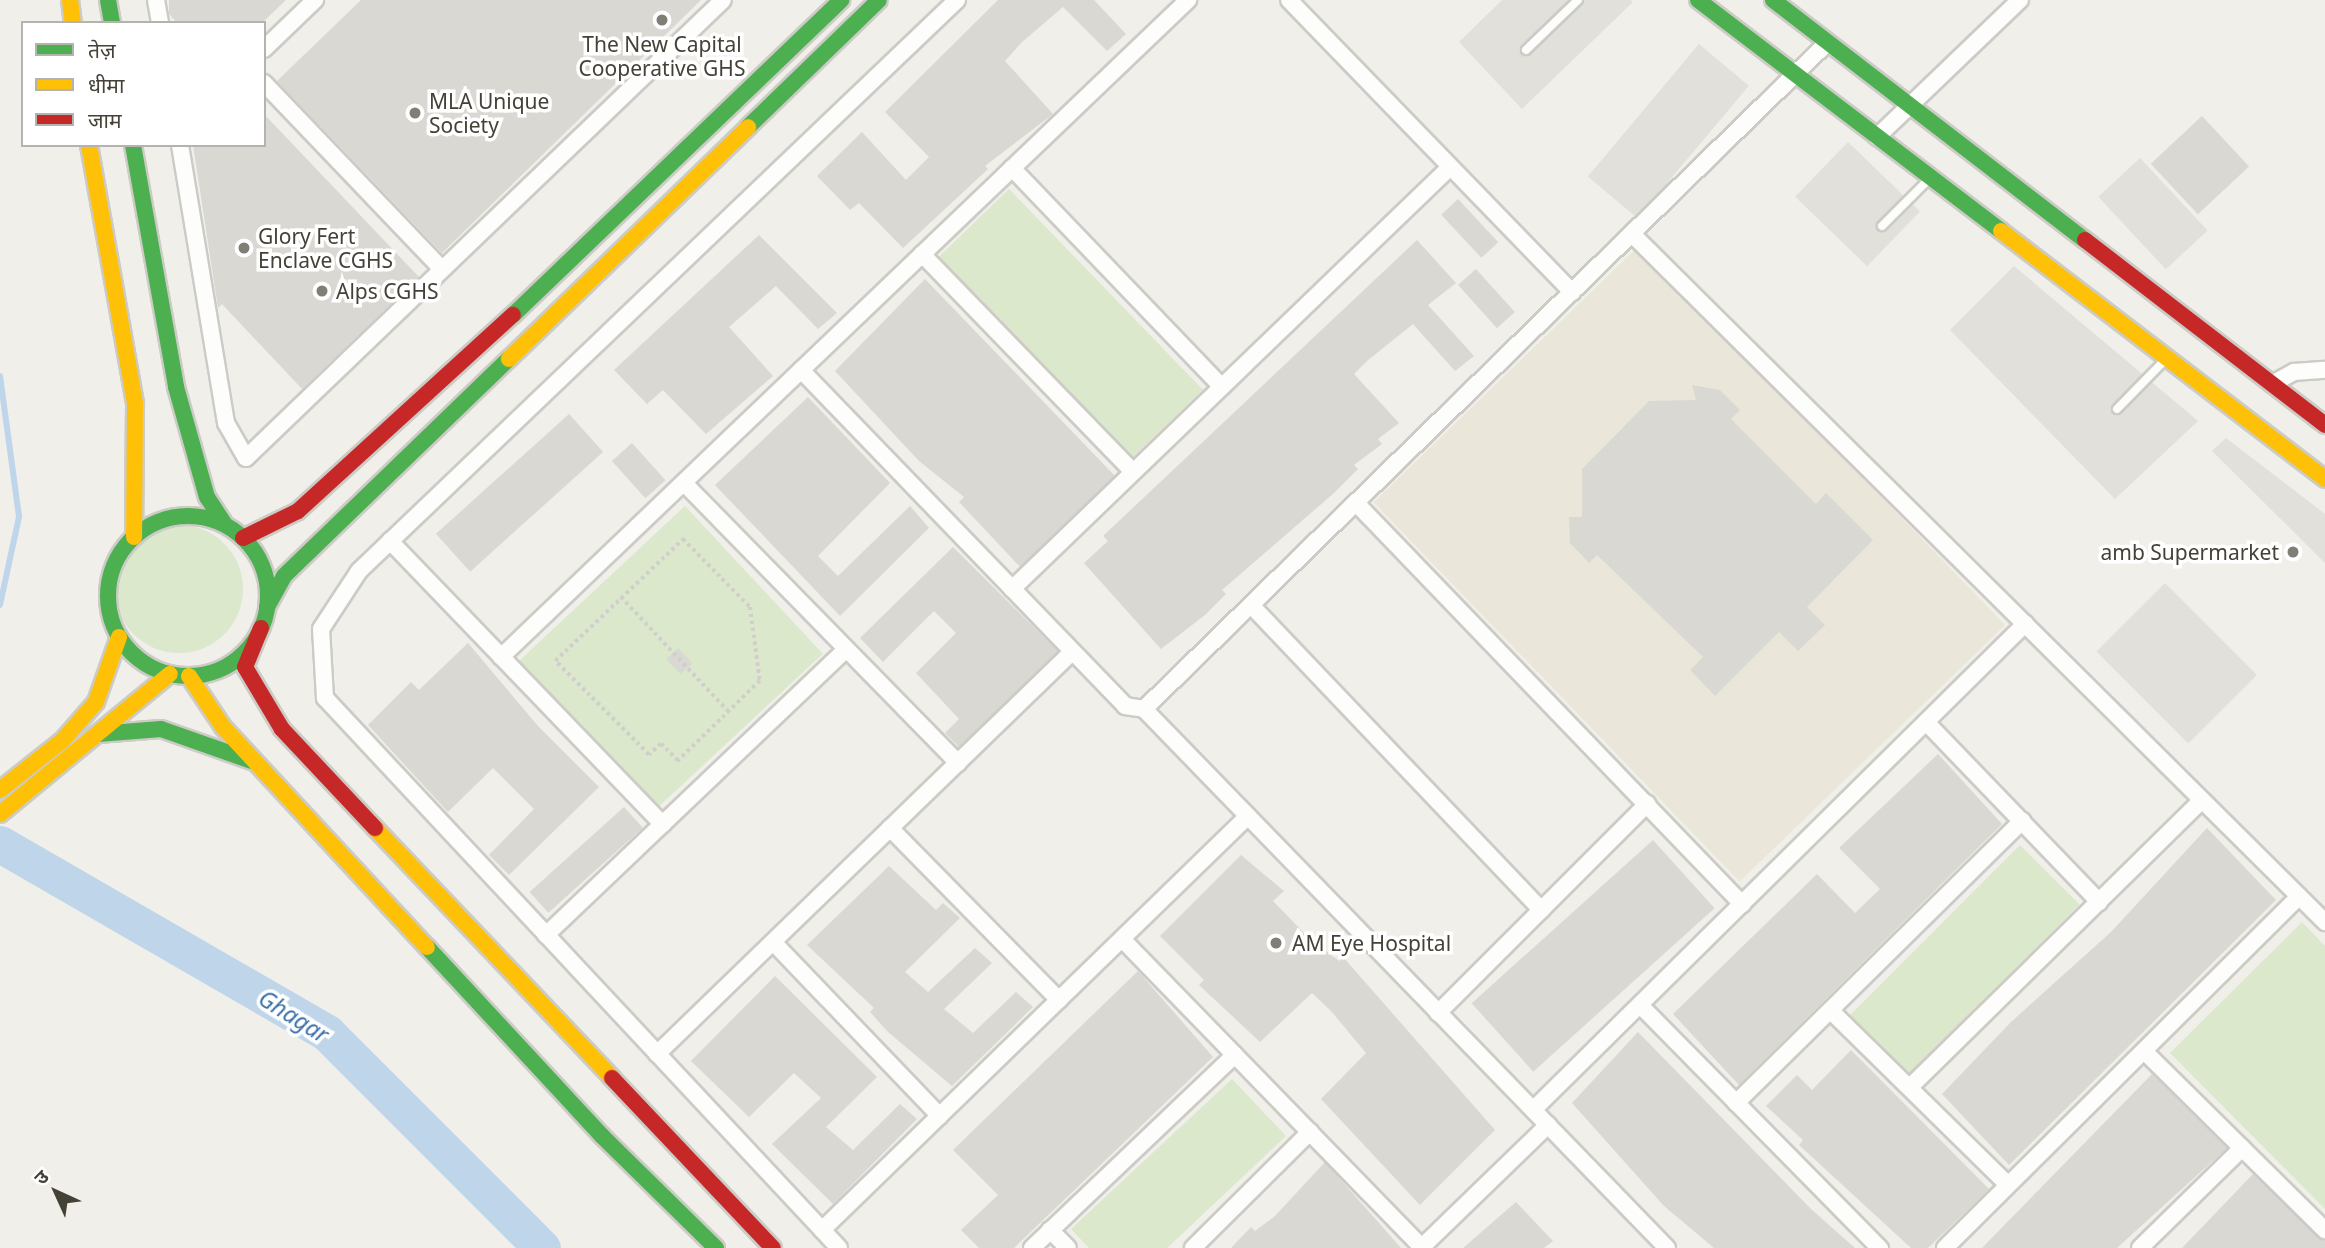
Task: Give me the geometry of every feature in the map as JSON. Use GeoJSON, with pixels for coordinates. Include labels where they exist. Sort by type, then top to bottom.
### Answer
{"type":"FeatureCollection","features":[{"type":"Feature","properties":{"kind":"street"},"geometry":{"type":"LineString","coordinates":[[70,0],[73,21]]}},
{"type":"Feature","properties":{"kind":"street"},"geometry":{"type":"LineString","coordinates":[[108,0],[112,21]]}},
{"type":"Feature","properties":{"kind":"street"},"geometry":{"type":"LineString","coordinates":[[156,0],[160,21]]}},
{"type":"Feature","properties":{"kind":"street"},"geometry":{"type":"LineString","coordinates":[[266,47],[315,0]]}},
{"type":"Feature","properties":{"kind":"street"},"geometry":{"type":"LineString","coordinates":[[180,147],[226,423],[246,458],[723,0]]}},
{"type":"Feature","properties":{"kind":"street"},"geometry":{"type":"LineString","coordinates":[[243,538],[298,511],[358,459],[638,199],[841,0]]}},
{"type":"Feature","properties":{"kind":"street"},"geometry":{"type":"LineString","coordinates":[[773,1248],[282,729],[245,667],[267,607],[284,576],[879,0]]}},
{"type":"Feature","properties":{"kind":"street"},"geometry":{"type":"LineString","coordinates":[[839,1248],[325,698],[321,629],[359,570],[957,0]]}},
{"type":"Feature","properties":{"kind":"street"},"geometry":{"type":"LineString","coordinates":[[501,657],[1188,0]]}},
{"type":"Feature","properties":{"kind":"street"},"geometry":{"type":"LineString","coordinates":[[1289,0],[1572,292]]}},
{"type":"Feature","properties":{"kind":"street"},"geometry":{"type":"LineString","coordinates":[[1698,0],[2325,479]]}},
{"type":"Feature","properties":{"kind":"street"},"geometry":{"type":"LineString","coordinates":[[1773,0],[2325,425]]}},
{"type":"Feature","properties":{"kind":"street"},"geometry":{"type":"LineString","coordinates":[[1877,137],[2020,0]]}},
{"type":"Feature","properties":{"kind":"street"},"geometry":{"type":"LineString","coordinates":[[1144,709],[1828,42]]}},
{"type":"Feature","properties":{"kind":"street"},"geometry":{"type":"LineString","coordinates":[[266,85],[442,270]]}},
{"type":"Feature","properties":{"kind":"street"},"geometry":{"type":"LineString","coordinates":[[89,147],[135,404],[134,537]]}},
{"type":"Feature","properties":{"kind":"street"},"geometry":{"type":"LineString","coordinates":[[133,147],[176,387],[207,497],[225,525]]}},
{"type":"Feature","properties":{"kind":"street"},"geometry":{"type":"LineString","coordinates":[[1012,589],[1451,167]]}},
{"type":"Feature","properties":{"kind":"street"},"geometry":{"type":"LineString","coordinates":[[1012,168],[1222,387]]}},
{"type":"Feature","properties":{"kind":"street"},"geometry":{"type":"LineString","coordinates":[[1632,234],[2325,922]]}},
{"type":"Feature","properties":{"kind":"street"},"geometry":{"type":"LineString","coordinates":[[922,254],[1133,472]]}},
{"type":"Feature","properties":{"kind":"street"},"geometry":{"type":"LineString","coordinates":[[801,370],[1125,706],[1144,709],[1667,1248]]}},
{"type":"Feature","properties":{"kind":"street"},"geometry":{"type":"LineString","coordinates":[[2272,384],[2294,372],[2325,370]]}},
{"type":"Feature","properties":{"kind":"street"},"geometry":{"type":"LineString","coordinates":[[684,483],[958,763]]}},
{"type":"Feature","properties":{"kind":"street"},"geometry":{"type":"LineString","coordinates":[[1356,503],[1742,904]]}},
{"type":"Feature","properties":{"kind":"street"},"geometry":{"type":"LineString","coordinates":[[261,628],[233,662],[189,676],[170,674],[132,654],[119,637],[110,617],[108,584],[120,554],[134,537],[172,517],[194,516],[225,525],[243,538],[265,575],[267,607]]}},
{"type":"Feature","properties":{"kind":"street"},"geometry":{"type":"LineString","coordinates":[[390,541],[662,824]]}},
{"type":"Feature","properties":{"kind":"street"},"geometry":{"type":"LineString","coordinates":[[1251,605],[1541,910]]}},
{"type":"Feature","properties":{"kind":"street"},"geometry":{"type":"LineString","coordinates":[[1533,1110],[2025,624]]}},
{"type":"Feature","properties":{"kind":"street"},"geometry":{"type":"LineString","coordinates":[[0,790],[63,740],[96,702],[119,637]]}},
{"type":"Feature","properties":{"kind":"street"},"geometry":{"type":"LineString","coordinates":[[546,935],[846,649]]}},
{"type":"Feature","properties":{"kind":"street"},"geometry":{"type":"LineString","coordinates":[[657,1054],[1072,652]]}},
{"type":"Feature","properties":{"kind":"street"},"geometry":{"type":"LineString","coordinates":[[0,814],[170,674]]}},
{"type":"Feature","properties":{"kind":"street"},"geometry":{"type":"LineString","coordinates":[[189,676],[223,727],[602,1136],[716,1248]]}},
{"type":"Feature","properties":{"kind":"street"},"geometry":{"type":"LineString","coordinates":[[1926,722],[2099,902]]}},
{"type":"Feature","properties":{"kind":"street"},"geometry":{"type":"LineString","coordinates":[[99,734],[161,729],[258,763]]}},
{"type":"Feature","properties":{"kind":"street"},"geometry":{"type":"LineString","coordinates":[[1910,1087],[2202,800]]}},
{"type":"Feature","properties":{"kind":"street"},"geometry":{"type":"LineString","coordinates":[[1438,1013],[1647,804]]}},
{"type":"Feature","properties":{"kind":"street"},"geometry":{"type":"LineString","coordinates":[[822,1230],[1248,816]]}},
{"type":"Feature","properties":{"kind":"street"},"geometry":{"type":"LineString","coordinates":[[1736,1103],[2022,821]]}},
{"type":"Feature","properties":{"kind":"street"},"geometry":{"type":"LineString","coordinates":[[890,828],[1059,1000]]}},
{"type":"Feature","properties":{"kind":"street"},"geometry":{"type":"LineString","coordinates":[[1945,1248],[2299,897]]}},
{"type":"Feature","properties":{"kind":"street"},"geometry":{"type":"LineString","coordinates":[[1122,939],[1421,1247],[1548,1125]]}},
{"type":"Feature","properties":{"kind":"street"},"geometry":{"type":"LineString","coordinates":[[773,942],[940,1116]]}},
{"type":"Feature","properties":{"kind":"street"},"geometry":{"type":"LineString","coordinates":[[1640,1005],[1880,1248]]}},
{"type":"Feature","properties":{"kind":"street"},"geometry":{"type":"LineString","coordinates":[[1831,1011],[2008,1185]]}},
{"type":"Feature","properties":{"kind":"street"},"geometry":{"type":"LineString","coordinates":[[2144,1051],[2325,1230]]}},
{"type":"Feature","properties":{"kind":"street"},"geometry":{"type":"LineString","coordinates":[[1032,1248],[1236,1055]]}},
{"type":"Feature","properties":{"kind":"street"},"geometry":{"type":"LineString","coordinates":[[1193,1248],[1310,1132]]}},
{"type":"Feature","properties":{"kind":"street"},"geometry":{"type":"LineString","coordinates":[[2140,1248],[2242,1148]]}},
{"type":"Feature","properties":{"kind":"street"},"geometry":{"type":"LineString","coordinates":[[1051,1230],[1068,1248]]}},
{"type":"Feature","properties":{"kind":"lane"},"geometry":{"type":"LineString","coordinates":[[1526,50],[1578,0]]}},
{"type":"Feature","properties":{"kind":"lane"},"geometry":{"type":"LineString","coordinates":[[1882,226],[1930,177]]}},
{"type":"Feature","properties":{"kind":"lane"},"geometry":{"type":"LineString","coordinates":[[2117,409],[2167,358]]}},
{"type":"Feature","properties":{"kind":"path"},"geometry":{"type":"LineString","coordinates":[[683,539],[750,607],[760,681],[729,712],[678,761],[661,744],[649,755],[555,661],[683,539]]}},
{"type":"Feature","properties":{"kind":"path"},"geometry":{"type":"LineString","coordinates":[[621,597],[729,712]]}},
{"type":"Feature","properties":{"kind":"shaded area"},"geometry":{"type":"Polygon","coordinates":[[[1502,0],[1633,2],[1522,109],[1459,42],[1502,0]]]}},
{"type":"Feature","properties":{"kind":"shaded area"},"geometry":{"type":"Polygon","coordinates":[[[1699,44],[1749,86],[1638,218],[1588,177],[1699,44]]]}},
{"type":"Feature","properties":{"kind":"shaded area"},"geometry":{"type":"Polygon","coordinates":[[[1848,142],[1920,211],[1867,266],[1795,197],[1848,142]]]}},
{"type":"Feature","properties":{"kind":"shaded area"},"geometry":{"type":"Polygon","coordinates":[[[2140,158],[2208,230],[2166,269],[2098,197],[2140,158]]]}},
{"type":"Feature","properties":{"kind":"shaded area"},"geometry":{"type":"Polygon","coordinates":[[[1639,246],[2005,625],[1740,881],[1374,502],[1639,246]]]}},
{"type":"Feature","properties":{"kind":"shaded area"},"geometry":{"type":"Polygon","coordinates":[[[2014,266],[2198,421],[2115,499],[1950,330],[2014,266]]]}},
{"type":"Feature","properties":{"kind":"shaded area"},"geometry":{"type":"Polygon","coordinates":[[[2226,438],[2325,514],[2325,563],[2212,451],[2226,438]]]}},
{"type":"Feature","properties":{"kind":"shaded area"},"geometry":{"type":"Polygon","coordinates":[[[2165,583],[2257,675],[2188,744],[2096,652],[2165,583]]]}},
{"type":"Feature","properties":{"kind":"green space"},"geometry":{"type":"Polygon","coordinates":[[[1009,189],[1203,390],[1132,458],[939,257],[1009,189]]]}},
{"type":"Feature","properties":{"kind":"green space"},"geometry":{"type":"Polygon","coordinates":[[[685,506],[823,654],[657,808],[520,660],[685,506]]]}},
{"type":"Feature","properties":{"kind":"green space"},"geometry":{"type":"Polygon","coordinates":[[[179,525],[203,530],[224,544],[238,565],[243,589],[238,613],[224,634],[203,648],[179,653],[155,648],[134,634],[120,613],[115,589],[120,565],[134,544],[155,530],[179,525]]]}},
{"type":"Feature","properties":{"kind":"green space"},"geometry":{"type":"Polygon","coordinates":[[[2020,845],[2079,904],[1909,1075],[1850,1015],[2020,845]]]}},
{"type":"Feature","properties":{"kind":"green space"},"geometry":{"type":"Polygon","coordinates":[[[2302,922],[2325,946],[2325,1209],[2170,1053],[2302,922]]]}},
{"type":"Feature","properties":{"kind":"green space"},"geometry":{"type":"Polygon","coordinates":[[[1232,1079],[1286,1136],[1167,1248],[1089,1248],[1071,1229],[1232,1079]]]}},
{"type":"Feature","properties":{"kind":"building"},"geometry":{"type":"Polygon","coordinates":[[[169,0],[286,0],[264,21],[175,21],[169,14],[169,0]]]}},
{"type":"Feature","properties":{"kind":"building","name":"MLA Unique Society"},"geometry":{"type":"Polygon","coordinates":[[[361,0],[701,0],[442,253],[277,81],[361,0]]]}},
{"type":"Feature","properties":{"kind":"building"},"geometry":{"type":"Polygon","coordinates":[[[998,0],[1094,0],[1126,34],[1107,51],[1063,7],[1021,43],[1005,61],[1053,114],[985,166],[988,169],[903,248],[859,203],[850,210],[817,176],[862,132],[906,180],[929,157],[885,112],[998,0]]]}},
{"type":"Feature","properties":{"kind":"building"},"geometry":{"type":"Polygon","coordinates":[[[266,116],[419,277],[302,389],[222,304],[218,308],[193,147],[266,147],[266,116]]]}},
{"type":"Feature","properties":{"kind":"building"},"geometry":{"type":"Polygon","coordinates":[[[2202,116],[2249,166],[2198,214],[2151,164],[2202,116]]]}},
{"type":"Feature","properties":{"kind":"building"},"geometry":{"type":"Polygon","coordinates":[[[1458,199],[1498,242],[1481,258],[1441,215],[1458,199]]]}},
{"type":"Feature","properties":{"kind":"building"},"geometry":{"type":"Polygon","coordinates":[[[759,235],[837,313],[818,329],[776,286],[729,327],[773,376],[706,434],[663,390],[647,404],[614,370],[759,235]]]}},
{"type":"Feature","properties":{"kind":"building"},"geometry":{"type":"Polygon","coordinates":[[[1417,240],[1456,283],[1428,305],[1474,356],[1455,371],[1413,324],[1367,361],[1354,374],[1399,423],[1378,439],[1382,444],[1354,465],[1358,469],[1334,493],[1222,590],[1226,594],[1205,615],[1161,649],[1084,563],[1108,541],[1103,536],[1417,240]]]}},
{"type":"Feature","properties":{"kind":"building"},"geometry":{"type":"Polygon","coordinates":[[[1476,269],[1515,312],[1497,328],[1458,285],[1476,269]]]}},
{"type":"Feature","properties":{"kind":"building"},"geometry":{"type":"Polygon","coordinates":[[[925,279],[1115,476],[1020,567],[959,502],[964,497],[919,461],[835,371],[925,279]]]}},
{"type":"Feature","properties":{"kind":"building"},"geometry":{"type":"Polygon","coordinates":[[[1692,385],[1720,390],[1740,410],[1731,419],[1816,504],[1826,493],[1873,540],[1807,607],[1825,625],[1798,651],[1779,632],[1715,696],[1690,670],[1703,657],[1597,555],[1589,563],[1570,543],[1569,517],[1582,517],[1582,469],[1649,401],[1696,400],[1692,385]]]}},
{"type":"Feature","properties":{"kind":"building"},"geometry":{"type":"Polygon","coordinates":[[[808,397],[890,483],[818,556],[838,576],[910,506],[929,528],[840,616],[715,485],[808,397]]]}},
{"type":"Feature","properties":{"kind":"building"},"geometry":{"type":"Polygon","coordinates":[[[569,414],[603,452],[470,572],[436,534],[569,414]]]}},
{"type":"Feature","properties":{"kind":"building"},"geometry":{"type":"Polygon","coordinates":[[[632,443],[665,480],[645,498],[612,461],[632,443]]]}},
{"type":"Feature","properties":{"kind":"building"},"geometry":{"type":"Polygon","coordinates":[[[953,547],[1058,651],[959,747],[945,733],[959,719],[916,673],[956,633],[934,611],[883,662],[860,638],[953,547]]]}},
{"type":"Feature","properties":{"kind":"building"},"geometry":{"type":"Polygon","coordinates":[[[468,643],[538,726],[599,787],[509,875],[489,855],[534,809],[493,768],[448,812],[368,725],[411,682],[419,690],[468,643]]]}},
{"type":"Feature","properties":{"kind":"building"},"geometry":{"type":"Polygon","coordinates":[[[678,648],[692,663],[681,674],[666,659],[678,648]]]}},
{"type":"Feature","properties":{"kind":"building"},"geometry":{"type":"Polygon","coordinates":[[[1938,754],[2002,824],[1739,1085],[1673,1014],[1817,874],[1855,913],[1880,889],[1839,848],[1938,754]]]}},
{"type":"Feature","properties":{"kind":"building"},"geometry":{"type":"Polygon","coordinates":[[[624,807],[643,828],[548,913],[530,892],[624,807]]]}},
{"type":"Feature","properties":{"kind":"building"},"geometry":{"type":"Polygon","coordinates":[[[2207,828],[2276,900],[2009,1165],[1942,1094],[2011,1022],[2111,932],[2207,828]]]}},
{"type":"Feature","properties":{"kind":"building"},"geometry":{"type":"Polygon","coordinates":[[[1653,840],[1715,908],[1533,1072],[1472,1003],[1653,840]]]}},
{"type":"Feature","properties":{"kind":"building"},"geometry":{"type":"Polygon","coordinates":[[[1241,855],[1284,891],[1273,901],[1309,938],[1339,961],[1343,957],[1495,1130],[1420,1205],[1321,1099],[1366,1053],[1331,1011],[1312,993],[1260,1042],[1199,985],[1204,980],[1160,936],[1241,855]]]}},
{"type":"Feature","properties":{"kind":"building"},"geometry":{"type":"Polygon","coordinates":[[[889,866],[936,910],[943,903],[960,918],[905,972],[928,992],[975,948],[992,963],[944,1009],[973,1033],[1016,992],[1033,1007],[952,1086],[888,1032],[870,1012],[874,1008],[807,945],[889,866]]]}},
{"type":"Feature","properties":{"kind":"building"},"geometry":{"type":"Polygon","coordinates":[[[1138,971],[1213,1057],[1014,1248],[979,1248],[961,1230],[998,1195],[953,1150],[1138,971]]]}},
{"type":"Feature","properties":{"kind":"building"},"geometry":{"type":"Polygon","coordinates":[[[775,976],[877,1077],[826,1127],[853,1150],[900,1104],[917,1119],[833,1204],[772,1144],[821,1098],[794,1073],[749,1117],[691,1061],[775,976]]]}},
{"type":"Feature","properties":{"kind":"building"},"geometry":{"type":"Polygon","coordinates":[[[1638,1032],[1811,1209],[1855,1248],[1714,1248],[1664,1206],[1572,1103],[1638,1032]]]}},
{"type":"Feature","properties":{"kind":"building"},"geometry":{"type":"Polygon","coordinates":[[[1851,1050],[1989,1189],[1928,1248],[1911,1248],[1799,1145],[1803,1140],[1766,1106],[1797,1075],[1812,1090],[1851,1050]]]}},
{"type":"Feature","properties":{"kind":"building"},"geometry":{"type":"Polygon","coordinates":[[[2152,1074],[2227,1148],[2117,1248],[1982,1248],[2152,1074]]]}},
{"type":"Feature","properties":{"kind":"building"},"geometry":{"type":"Polygon","coordinates":[[[1325,1162],[1401,1248],[1231,1248],[1251,1227],[1255,1231],[1275,1216],[1325,1162]]]}},
{"type":"Feature","properties":{"kind":"building"},"geometry":{"type":"Polygon","coordinates":[[[2253,1174],[2325,1241],[2325,1248],[2182,1248],[2253,1174]]]}},
{"type":"Feature","properties":{"kind":"building"},"geometry":{"type":"Polygon","coordinates":[[[1516,1202],[1553,1241],[1544,1248],[1463,1248],[1516,1202]]]}},
{"type":"Feature","properties":{"kind":"waterway"},"geometry":{"type":"LineString","coordinates":[[0,376],[19,517],[0,605]]}},
{"type":"Feature","properties":{"kind":"waterway","name":"Ghagar"},"geometry":{"type":"LineString","coordinates":[[0,844],[327,1033],[542,1248]]}},
{"type":"Feature","properties":{"kind":"traffic: fast"},"geometry":{"type":"LineString","coordinates":[[108,0],[112,21]]}},
{"type":"Feature","properties":{"kind":"traffic: fast"},"geometry":{"type":"LineString","coordinates":[[513,315],[841,0]]}},
{"type":"Feature","properties":{"kind":"traffic: fast"},"geometry":{"type":"LineString","coordinates":[[748,127],[879,0]]}},
{"type":"Feature","properties":{"kind":"traffic: fast"},"geometry":{"type":"LineString","coordinates":[[1698,0],[2001,231]]}},
{"type":"Feature","properties":{"kind":"traffic: fast"},"geometry":{"type":"LineString","coordinates":[[1773,0],[2085,240]]}},
{"type":"Feature","properties":{"kind":"traffic: fast"},"geometry":{"type":"LineString","coordinates":[[133,147],[176,387],[207,497],[225,525]]}},
{"type":"Feature","properties":{"kind":"traffic: fast"},"geometry":{"type":"LineString","coordinates":[[267,607],[284,576],[509,359]]}},
{"type":"Feature","properties":{"kind":"traffic: fast"},"geometry":{"type":"LineString","coordinates":[[188,516],[219,522],[245,539],[262,565],[268,596],[262,627],[245,653],[219,670],[188,676],[157,670],[131,653],[114,627],[108,596],[114,565],[131,539],[157,522],[188,516]]}},
{"type":"Feature","properties":{"kind":"traffic: fast"},"geometry":{"type":"LineString","coordinates":[[98,734],[161,729],[252,761]]}},
{"type":"Feature","properties":{"kind":"traffic: fast"},"geometry":{"type":"LineString","coordinates":[[427,947],[602,1136],[716,1248]]}},
{"type":"Feature","properties":{"kind":"traffic: slow"},"geometry":{"type":"LineString","coordinates":[[70,0],[73,21]]}},
{"type":"Feature","properties":{"kind":"traffic: slow"},"geometry":{"type":"LineString","coordinates":[[509,359],[748,127]]}},
{"type":"Feature","properties":{"kind":"traffic: slow"},"geometry":{"type":"LineString","coordinates":[[89,147],[135,404],[134,537]]}},
{"type":"Feature","properties":{"kind":"traffic: slow"},"geometry":{"type":"LineString","coordinates":[[2001,231],[2325,479]]}},
{"type":"Feature","properties":{"kind":"traffic: slow"},"geometry":{"type":"LineString","coordinates":[[0,790],[63,740],[96,702],[119,637]]}},
{"type":"Feature","properties":{"kind":"traffic: slow"},"geometry":{"type":"LineString","coordinates":[[0,814],[170,674]]}},
{"type":"Feature","properties":{"kind":"traffic: slow"},"geometry":{"type":"LineString","coordinates":[[189,676],[223,727],[427,947]]}},
{"type":"Feature","properties":{"kind":"traffic: slow"},"geometry":{"type":"LineString","coordinates":[[375,828],[612,1078]]}},
{"type":"Feature","properties":{"kind":"traffic: jam"},"geometry":{"type":"LineString","coordinates":[[2085,240],[2325,425]]}},
{"type":"Feature","properties":{"kind":"traffic: jam"},"geometry":{"type":"LineString","coordinates":[[243,538],[298,511],[513,315]]}},
{"type":"Feature","properties":{"kind":"traffic: jam"},"geometry":{"type":"LineString","coordinates":[[261,628],[245,667],[282,729],[375,828]]}},
{"type":"Feature","properties":{"kind":"traffic: jam"},"geometry":{"type":"LineString","coordinates":[[612,1078],[773,1248]]}},
{"type":"Feature","properties":{"kind":"place","name":"The New Capital Cooperative GHS"},"geometry":{"type":"Point","coordinates":[662,20]}},
{"type":"Feature","properties":{"kind":"place","name":"MLA Unique Society"},"geometry":{"type":"Point","coordinates":[415,113]}},
{"type":"Feature","properties":{"kind":"place","name":"Glory Fert Enclave CGHS"},"geometry":{"type":"Point","coordinates":[244,248]}},
{"type":"Feature","properties":{"kind":"place","name":"Alps CGHS"},"geometry":{"type":"Point","coordinates":[322,291]}},
{"type":"Feature","properties":{"kind":"place","name":"amb Supermarket"},"geometry":{"type":"Point","coordinates":[2293,552]}},
{"type":"Feature","properties":{"kind":"place","name":"AM Eye Hospital"},"geometry":{"type":"Point","coordinates":[1276,943]}}]}
